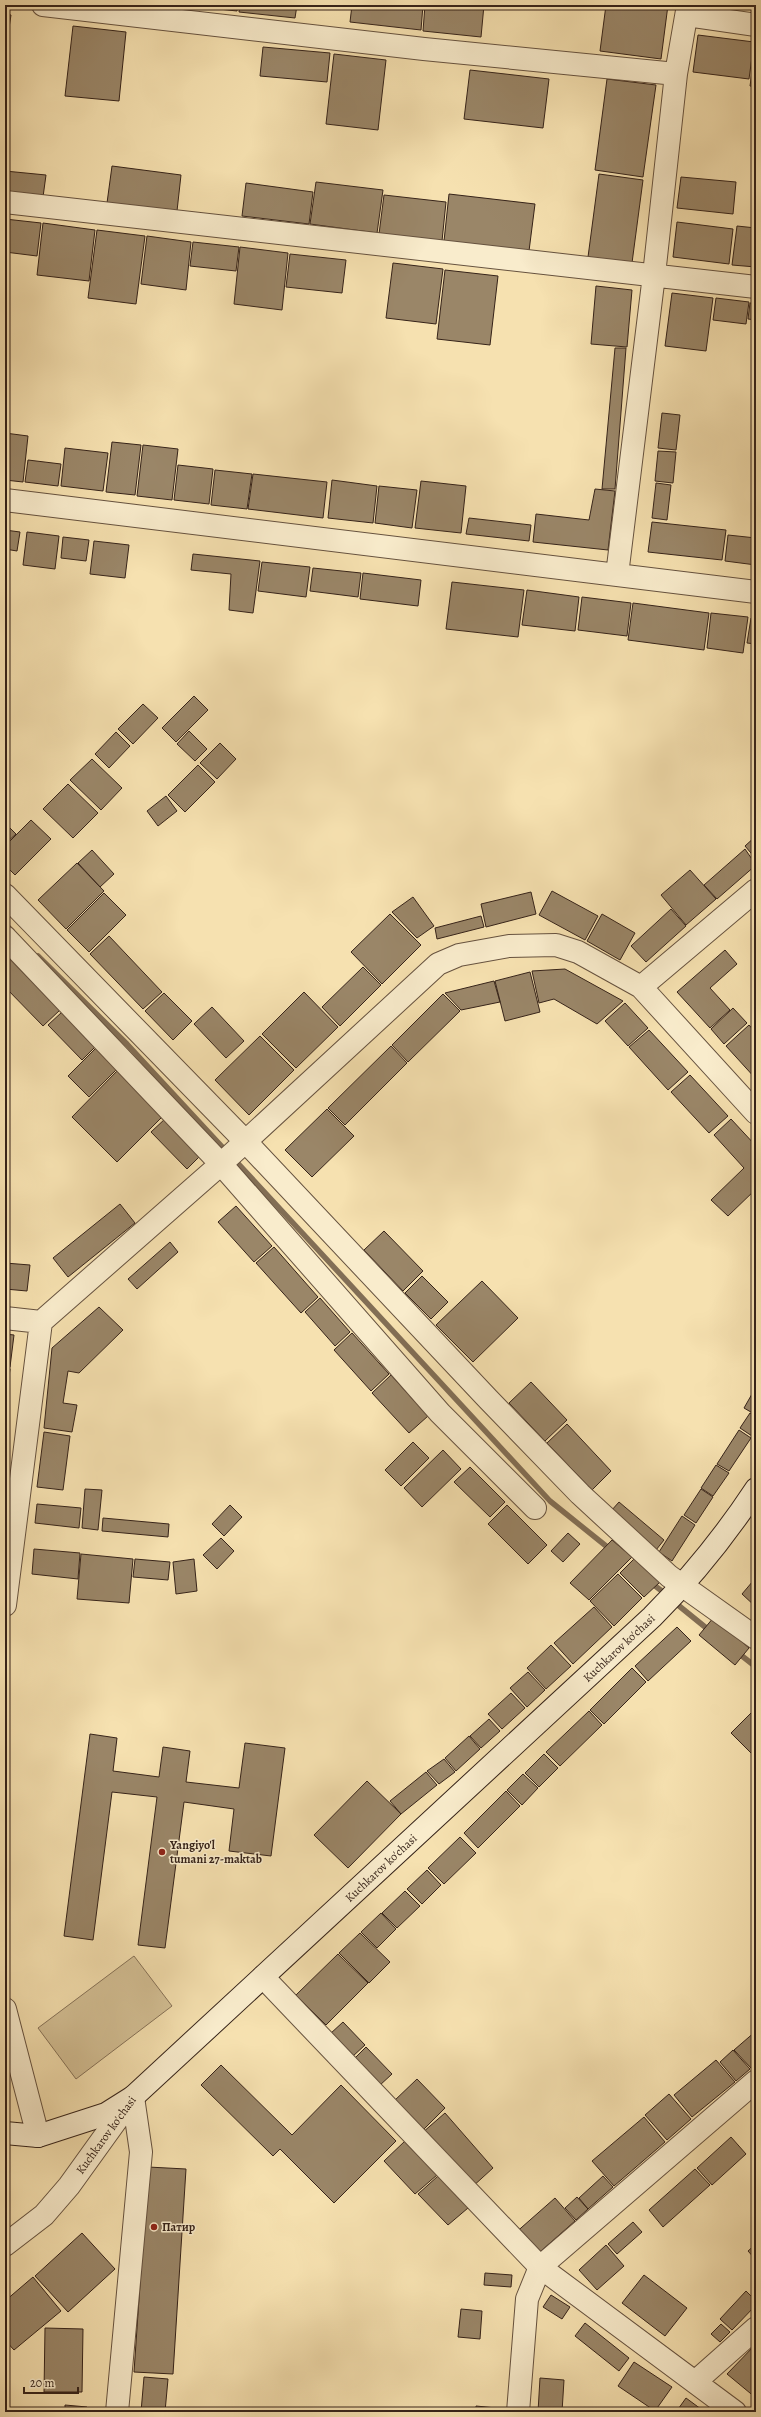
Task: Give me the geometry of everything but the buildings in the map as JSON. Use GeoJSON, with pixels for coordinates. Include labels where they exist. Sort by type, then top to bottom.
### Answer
{"type":"FeatureCollection","features":[{"type":"Feature","properties":{"kind":"street"},"geometry":{"type":"LineString","coordinates":[[43,5],[408,47],[676,74]]}},
{"type":"Feature","properties":{"kind":"street"},"geometry":{"type":"LineString","coordinates":[[617,575],[654,275],[676,74],[687,10],[756,25]]}},
{"type":"Feature","properties":{"kind":"street"},"geometry":{"type":"LineString","coordinates":[[5,202],[756,287]]}},
{"type":"Feature","properties":{"kind":"street"},"geometry":{"type":"LineString","coordinates":[[5,500],[756,592]]}},
{"type":"Feature","properties":{"kind":"street"},"geometry":{"type":"LineString","coordinates":[[641,987],[756,890]]}},
{"type":"Feature","properties":{"kind":"street"},"geometry":{"type":"LineString","coordinates":[[5,895],[244,1142],[580,1494],[669,1576],[756,1638]]}},
{"type":"Feature","properties":{"kind":"street"},"geometry":{"type":"LineString","coordinates":[[5,937],[222,1163],[440,1413],[534,1508]]}},
{"type":"Feature","properties":{"kind":"street"},"geometry":{"type":"LineString","coordinates":[[5,1605],[41,1322],[222,1163],[438,964],[459,955],[509,946],[556,945],[578,952],[641,987],[756,1113]]}},
{"type":"Feature","properties":{"kind":"street"},"geometry":{"type":"LineString","coordinates":[[5,1318],[41,1322]]}},
{"type":"Feature","properties":{"kind":"street","name":"Kuchkarov ko'chasi"},"geometry":{"type":"LineString","coordinates":[[5,2245],[44,2215],[69,2186],[133,2097],[652,1617],[683,1585],[720,1542],[756,1489]]}},
{"type":"Feature","properties":{"kind":"street"},"geometry":{"type":"LineString","coordinates":[[263,1977],[540,2267],[735,2412]]}},
{"type":"Feature","properties":{"kind":"street"},"geometry":{"type":"LineString","coordinates":[[5,2009],[38,2136]]}},
{"type":"Feature","properties":{"kind":"street"},"geometry":{"type":"LineString","coordinates":[[518,2412],[527,2299],[540,2267],[756,2081]]}},
{"type":"Feature","properties":{"kind":"street"},"geometry":{"type":"LineString","coordinates":[[5,2133],[38,2136],[106,2114],[133,2097],[141,2152],[117,2412]]}},
{"type":"Feature","properties":{"kind":"street"},"geometry":{"type":"LineString","coordinates":[[695,2382],[756,2328]]}},
{"type":"Feature","properties":{"kind":"shaded area"},"geometry":{"type":"Polygon","coordinates":[[[134,1956],[172,2006],[76,2079],[38,2028],[134,1956]]]}},
{"type":"Feature","properties":{"kind":"waterway"},"geometry":{"type":"LineString","coordinates":[[5,924],[12,931]]}},
{"type":"Feature","properties":{"kind":"waterway"},"geometry":{"type":"LineString","coordinates":[[38,956],[127,1044],[227,1152]]}},
{"type":"Feature","properties":{"kind":"waterway"},"geometry":{"type":"LineString","coordinates":[[233,1158],[550,1501],[611,1550]]}},
{"type":"Feature","properties":{"kind":"waterway"},"geometry":{"type":"LineString","coordinates":[[650,1582],[667,1595]]}},
{"type":"Feature","properties":{"kind":"waterway"},"geometry":{"type":"LineString","coordinates":[[673,1601],[710,1631]]}},
{"type":"Feature","properties":{"kind":"waterway"},"geometry":{"type":"LineString","coordinates":[[737,1652],[756,1667]]}},
{"type":"Feature","properties":{"kind":"place","name":"Yangiyo'l tumani 27-maktab"},"geometry":{"type":"Point","coordinates":[162,1852]}},
{"type":"Feature","properties":{"kind":"place","name":"Патир"},"geometry":{"type":"Point","coordinates":[154,2227]}}]}
